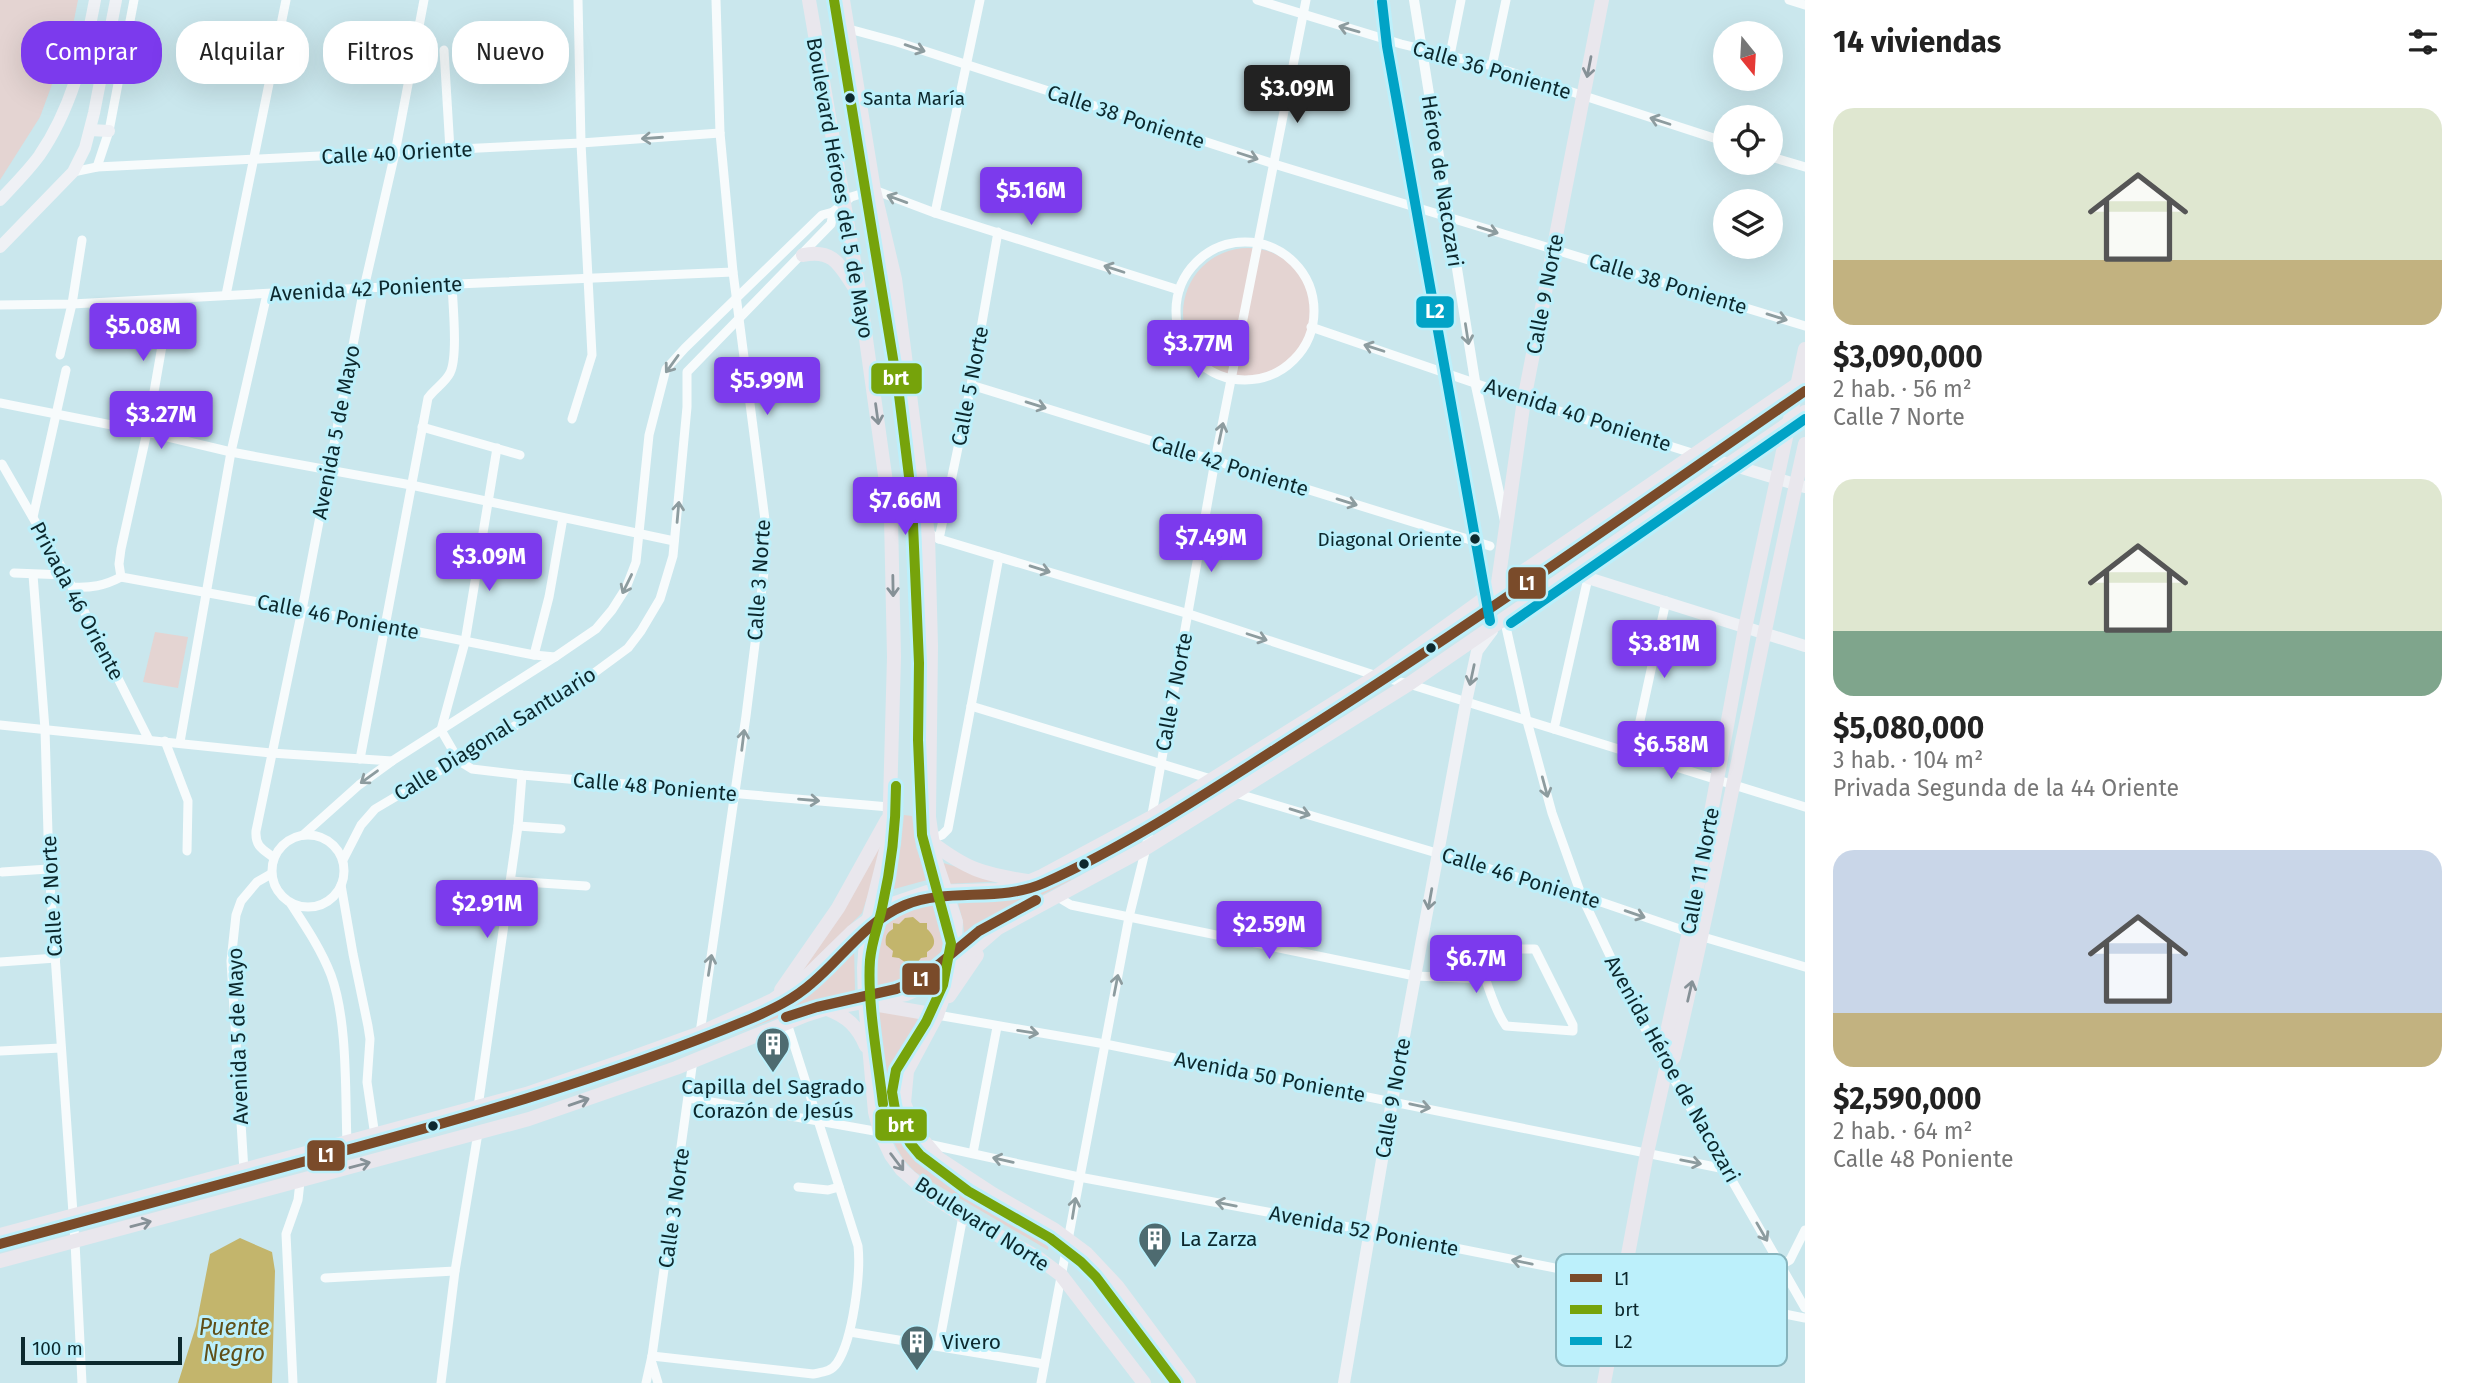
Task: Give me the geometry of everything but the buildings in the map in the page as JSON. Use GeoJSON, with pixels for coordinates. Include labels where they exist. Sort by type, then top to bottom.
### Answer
{"type":"FeatureCollection","features":[{"type":"Feature","properties":{"kind":"main road"},"geometry":{"type":"LineString","coordinates":[[0,200],[38,157],[54,131],[74,84],[89,34],[95,0]]}},
{"type":"Feature","properties":{"kind":"main road"},"geometry":{"type":"LineString","coordinates":[[0,247],[73,172],[85,148],[116,0]]}},
{"type":"Feature","properties":{"kind":"main road","name":"Boulevard Héroes del 5 de Mayo"},"geometry":{"type":"LineString","coordinates":[[809,0],[838,207],[860,296],[891,518],[894,657],[887,851],[869,919],[864,958],[865,1002]]}},
{"type":"Feature","properties":{"kind":"main road","name":"Boulevard Héroes del 5 de Mayo"},"geometry":{"type":"LineString","coordinates":[[843,0],[874,190],[895,279],[933,537],[929,817],[931,841],[956,922],[953,970]]}},
{"type":"Feature","properties":{"kind":"main road","name":"Calle 9 Norte"},"geometry":{"type":"LineString","coordinates":[[1497,590],[1524,400],[1602,0]]}},
{"type":"Feature","properties":{"kind":"main road"},"geometry":{"type":"LineString","coordinates":[[90,130],[109,131]]}},
{"type":"Feature","properties":{"kind":"main road"},"geometry":{"type":"LineString","coordinates":[[803,255],[820,253],[832,257],[860,296]]}},
{"type":"Feature","properties":{"kind":"main road","name":"Calle 11 Norte"},"geometry":{"type":"LineString","coordinates":[[1629,1254],[1647,1153],[1667,1064],[1674,1058],[1745,628],[1788,422],[1801,381],[1805,349]]}},
{"type":"Feature","properties":{"kind":"main road"},"geometry":{"type":"LineString","coordinates":[[0,1235],[551,1086],[700,1033],[773,1000],[808,975],[869,919],[889,905],[907,898],[946,890],[998,890],[1016,887],[1029,881],[1152,817],[1377,676],[1801,381]]}},
{"type":"Feature","properties":{"kind":"main road"},"geometry":{"type":"LineString","coordinates":[[0,1261],[478,1133],[579,1102],[825,1009],[919,989],[953,970],[974,947],[999,928],[1146,849],[1409,684],[1504,618],[1582,574],[1729,463],[1805,412]]}},
{"type":"Feature","properties":{"kind":"main road","name":"Calle 11 Norte"},"geometry":{"type":"LineString","coordinates":[[1696,934],[1733,785],[1763,635],[1801,486],[1805,444]]}},
{"type":"Feature","properties":{"kind":"main road","name":"Avenida 40 Poniente"},"geometry":{"type":"LineString","coordinates":[[1695,454],[1801,486]]}},
{"type":"Feature","properties":{"kind":"main road"},"geometry":{"type":"LineString","coordinates":[[1582,574],[1763,635],[1805,646]]}},
{"type":"Feature","properties":{"kind":"main road","name":"Calle 9 Norte"},"geometry":{"type":"LineString","coordinates":[[1344,1383],[1392,1101],[1466,702],[1481,643],[1504,618]]}},
{"type":"Feature","properties":{"kind":"main road"},"geometry":{"type":"LineString","coordinates":[[773,1000],[838,908],[889,811]]}},
{"type":"Feature","properties":{"kind":"main road"},"geometry":{"type":"LineString","coordinates":[[931,841],[957,862],[971,869],[1029,881]]}},
{"type":"Feature","properties":{"kind":"main road"},"geometry":{"type":"LineString","coordinates":[[865,1002],[937,1015],[965,971],[999,928]]}},
{"type":"Feature","properties":{"kind":"main road","name":"Boulevard Norte"},"geometry":{"type":"LineString","coordinates":[[953,970],[937,1015],[907,1071],[904,1102],[909,1118],[924,1144],[949,1166],[1069,1239],[1086,1254],[1116,1286],[1189,1383]]}},
{"type":"Feature","properties":{"kind":"main road","name":"Boulevard Norte"},"geometry":{"type":"LineString","coordinates":[[865,1002],[875,1112],[880,1132],[891,1155],[902,1170],[932,1196],[1037,1257],[1061,1275],[1144,1383]]}},
{"type":"Feature","properties":{"kind":"main road"},"geometry":{"type":"LineString","coordinates":[[825,1009],[838,1013],[854,1025],[870,1055]]}},
{"type":"Feature","properties":{"kind":"street"},"geometry":{"type":"LineString","coordinates":[[97,167],[109,131],[134,0]]}},
{"type":"Feature","properties":{"kind":"street"},"geometry":{"type":"LineString","coordinates":[[226,295],[286,0]]}},
{"type":"Feature","properties":{"kind":"street","name":"Avenida 5 de Mayo"},"geometry":{"type":"LineString","coordinates":[[273,857],[258,847],[255,840],[424,0]]}},
{"type":"Feature","properties":{"kind":"street"},"geometry":{"type":"LineString","coordinates":[[572,419],[592,355],[578,0]]}},
{"type":"Feature","properties":{"kind":"street","name":"Calle 3 Norte"},"geometry":{"type":"LineString","coordinates":[[700,1033],[736,794],[764,572],[765,520],[733,272],[720,133],[716,0]]}},
{"type":"Feature","properties":{"kind":"street"},"geometry":{"type":"LineString","coordinates":[[935,213],[980,0]]}},
{"type":"Feature","properties":{"kind":"street","name":"Calle 36 Poniente"},"geometry":{"type":"LineString","coordinates":[[1257,0],[1421,49],[1492,66],[1713,138]]}},
{"type":"Feature","properties":{"kind":"street","name":"Calle 7 Norte"},"geometry":{"type":"LineString","coordinates":[[1041,1383],[1129,917],[1146,849],[1215,461],[1306,0]]}},
{"type":"Feature","properties":{"kind":"street","name":"Héroe de Nacozari"},"geometry":{"type":"LineString","coordinates":[[1414,0],[1475,381],[1506,526]]}},
{"type":"Feature","properties":{"kind":"street"},"geometry":{"type":"LineString","coordinates":[[1450,55],[1461,0]]}},
{"type":"Feature","properties":{"kind":"street"},"geometry":{"type":"LineString","coordinates":[[1492,66],[1506,0]]}},
{"type":"Feature","properties":{"kind":"street"},"geometry":{"type":"LineString","coordinates":[[1789,0],[1805,5]]}},
{"type":"Feature","properties":{"kind":"street","name":"Calle 38 Poniente"},"geometry":{"type":"LineString","coordinates":[[849,29],[897,42],[1274,164],[1805,326]]}},
{"type":"Feature","properties":{"kind":"street"},"geometry":{"type":"LineString","coordinates":[[444,50],[450,150]]}},
{"type":"Feature","properties":{"kind":"street","name":"Calle 40 Oriente"},"geometry":{"type":"LineString","coordinates":[[73,172],[97,167],[582,143],[720,133]]}},
{"type":"Feature","properties":{"kind":"street"},"geometry":{"type":"LineString","coordinates":[[1783,161],[1805,167]]}},
{"type":"Feature","properties":{"kind":"street"},"geometry":{"type":"LineString","coordinates":[[838,207],[851,197],[874,190],[935,213],[1179,290]]}},
{"type":"Feature","properties":{"kind":"street","name":"Calle Diagonal Santuario"},"geometry":{"type":"LineString","coordinates":[[343,860],[361,825],[375,809],[552,704],[628,648],[642,631],[660,599],[670,572],[687,407],[687,372],[831,225],[838,207]]}},
{"type":"Feature","properties":{"kind":"street","name":"Calle Diagonal Santuario"},"geometry":{"type":"LineString","coordinates":[[303,835],[359,785],[392,761],[596,629],[616,605],[634,570],[649,435],[666,369],[822,215],[838,207]]}},
{"type":"Feature","properties":{"kind":"street","name":"Calle 5 Norte"},"geometry":{"type":"LineString","coordinates":[[933,537],[971,385],[998,232]]}},
{"type":"Feature","properties":{"kind":"street"},"geometry":{"type":"LineString","coordinates":[[60,355],[72,304],[82,240]]}},
{"type":"Feature","properties":{"kind":"street"},"geometry":{"type":"LineString","coordinates":[[1237,243],[1258,243],[1283,254],[1304,275],[1314,303],[1311,327],[1304,346],[1285,366],[1260,378],[1232,379],[1205,367],[1184,345],[1176,316],[1179,290],[1189,270],[1203,256],[1219,247],[1237,243]]}},
{"type":"Feature","properties":{"kind":"street","name":"Avenida 42 Poniente"},"geometry":{"type":"LineString","coordinates":[[0,305],[170,300],[364,288],[733,272]]}},
{"type":"Feature","properties":{"kind":"street"},"geometry":{"type":"LineString","coordinates":[[360,759],[428,398],[434,388],[447,378],[454,362],[452,285]]}},
{"type":"Feature","properties":{"kind":"street"},"geometry":{"type":"LineString","coordinates":[[180,742],[231,452],[267,294]]}},
{"type":"Feature","properties":{"kind":"street"},"geometry":{"type":"LineString","coordinates":[[72,587],[92,588],[121,578],[121,549],[147,432],[170,300]]}},
{"type":"Feature","properties":{"kind":"street","name":"Avenida 40 Poniente"},"geometry":{"type":"LineString","coordinates":[[1311,327],[1524,400],[1695,454]]}},
{"type":"Feature","properties":{"kind":"street"},"geometry":{"type":"LineString","coordinates":[[33,517],[66,370]]}},
{"type":"Feature","properties":{"kind":"street","name":"Calle 42 Poniente"},"geometry":{"type":"LineString","coordinates":[[971,385],[1490,546]]}},
{"type":"Feature","properties":{"kind":"street"},"geometry":{"type":"LineString","coordinates":[[0,403],[147,432],[231,452],[411,485],[674,541]]}},
{"type":"Feature","properties":{"kind":"street"},"geometry":{"type":"LineString","coordinates":[[422,427],[520,455]]}},
{"type":"Feature","properties":{"kind":"street"},"geometry":{"type":"LineString","coordinates":[[459,761],[441,730],[465,642],[497,448]]}},
{"type":"Feature","properties":{"kind":"street","name":"Privada 46 Oriente"},"geometry":{"type":"LineString","coordinates":[[2,464],[66,575],[149,740]]}},
{"type":"Feature","properties":{"kind":"street"},"geometry":{"type":"LineString","coordinates":[[534,655],[549,597],[563,518]]}},
{"type":"Feature","properties":{"kind":"street"},"geometry":{"type":"LineString","coordinates":[[891,518],[913,524],[933,537],[1189,614],[1377,676],[1805,807]]}},
{"type":"Feature","properties":{"kind":"street"},"geometry":{"type":"LineString","coordinates":[[931,841],[948,829],[999,557]]}},
{"type":"Feature","properties":{"kind":"street"},"geometry":{"type":"LineString","coordinates":[[14,573],[66,575]]}},
{"type":"Feature","properties":{"kind":"street"},"geometry":{"type":"LineString","coordinates":[[1554,729],[1582,574]]}},
{"type":"Feature","properties":{"kind":"street","name":"Calle 2 Norte"},"geometry":{"type":"LineString","coordinates":[[33,575],[45,729],[49,869],[82,1383]]}},
{"type":"Feature","properties":{"kind":"street","name":"Calle 46 Poniente"},"geometry":{"type":"LineString","coordinates":[[121,578],[555,657]]}},
{"type":"Feature","properties":{"kind":"street"},"geometry":{"type":"LineString","coordinates":[[1633,753],[1665,601]]}},
{"type":"Feature","properties":{"kind":"street","name":"Avenida Héroe de Nacozari"},"geometry":{"type":"LineString","coordinates":[[1504,618],[1527,721],[1552,813],[1582,897],[1643,1025],[1775,1254]]}},
{"type":"Feature","properties":{"kind":"street"},"geometry":{"type":"LineString","coordinates":[[971,706],[1211,779]]}},
{"type":"Feature","properties":{"kind":"street"},"geometry":{"type":"LineString","coordinates":[[0,725],[271,753],[392,761]]}},
{"type":"Feature","properties":{"kind":"street"},"geometry":{"type":"LineString","coordinates":[[165,741],[188,801],[187,850]]}},
{"type":"Feature","properties":{"kind":"street","name":"Calle 48 Poniente"},"geometry":{"type":"LineString","coordinates":[[459,761],[472,769],[522,775],[889,811]]}},
{"type":"Feature","properties":{"kind":"street"},"geometry":{"type":"LineString","coordinates":[[478,1107],[518,826],[522,775]]}},
{"type":"Feature","properties":{"kind":"street","name":"Calle 46 Poniente"},"geometry":{"type":"LineString","coordinates":[[1235,793],[1805,967]]}},
{"type":"Feature","properties":{"kind":"street"},"geometry":{"type":"LineString","coordinates":[[518,826],[561,829]]}},
{"type":"Feature","properties":{"kind":"street"},"geometry":{"type":"LineString","coordinates":[[291,904],[303,908],[326,903],[341,885],[344,877],[343,860],[338,851],[323,838],[303,835],[283,844],[273,857],[271,873],[277,892],[291,904],[320,948],[332,977],[341,1009],[347,1143]]}},
{"type":"Feature","properties":{"kind":"street"},"geometry":{"type":"LineString","coordinates":[[2,872],[49,869]]}},
{"type":"Feature","properties":{"kind":"street","name":"Avenida 5 de Mayo"},"geometry":{"type":"LineString","coordinates":[[244,1171],[231,961],[236,915],[241,901],[257,882],[271,873]]}},
{"type":"Feature","properties":{"kind":"street"},"geometry":{"type":"LineString","coordinates":[[510,881],[586,886]]}},
{"type":"Feature","properties":{"kind":"street"},"geometry":{"type":"LineString","coordinates":[[341,885],[370,1039],[367,1082],[374,1136]]}},
{"type":"Feature","properties":{"kind":"street"},"geometry":{"type":"LineString","coordinates":[[1056,896],[1071,905],[1415,976],[1486,979]]}},
{"type":"Feature","properties":{"kind":"street"},"geometry":{"type":"LineString","coordinates":[[1482,949],[1535,949],[1573,1025],[1573,1031],[1506,1026],[1486,979],[1480,951],[1482,949]]}},
{"type":"Feature","properties":{"kind":"street"},"geometry":{"type":"LineString","coordinates":[[0,962],[56,958]]}},
{"type":"Feature","properties":{"kind":"street","name":"Avenida 50 Poniente"},"geometry":{"type":"LineString","coordinates":[[937,1015],[1105,1044],[1725,1168]]}},
{"type":"Feature","properties":{"kind":"street"},"geometry":{"type":"LineString","coordinates":[[652,1359],[813,1374],[828,1372],[836,1363],[849,1332],[859,1261],[858,1245],[787,1023]]}},
{"type":"Feature","properties":{"kind":"street"},"geometry":{"type":"LineString","coordinates":[[973,1153],[997,1027]]}},
{"type":"Feature","properties":{"kind":"street"},"geometry":{"type":"LineString","coordinates":[[0,1051],[61,1048]]}},
{"type":"Feature","properties":{"kind":"street","name":"Calle 3 Norte"},"geometry":{"type":"LineString","coordinates":[[652,1359],[694,1060]]}},
{"type":"Feature","properties":{"kind":"street"},"geometry":{"type":"LineString","coordinates":[[690,1098],[880,1132]]}},
{"type":"Feature","properties":{"kind":"street"},"geometry":{"type":"LineString","coordinates":[[441,1383],[455,1271],[478,1133]]}},
{"type":"Feature","properties":{"kind":"street","name":"Avenida 52 Poniente"},"geometry":{"type":"LineString","coordinates":[[924,1144],[1079,1177],[1370,1231],[1556,1269]]}},
{"type":"Feature","properties":{"kind":"street"},"geometry":{"type":"LineString","coordinates":[[293,1383],[286,1234],[298,1200],[300,1182]]}},
{"type":"Feature","properties":{"kind":"street"},"geometry":{"type":"LineString","coordinates":[[798,1187],[828,1190],[839,1187]]}},
{"type":"Feature","properties":{"kind":"street"},"geometry":{"type":"LineString","coordinates":[[939,1345],[963,1216]]}},
{"type":"Feature","properties":{"kind":"street"},"geometry":{"type":"LineString","coordinates":[[1787,1262],[1798,1248],[1805,1230]]}},
{"type":"Feature","properties":{"kind":"street"},"geometry":{"type":"LineString","coordinates":[[325,1278],[455,1271]]}},
{"type":"Feature","properties":{"kind":"street","name":"Avenida Héroe de Nacozari"},"geometry":{"type":"LineString","coordinates":[[1787,1275],[1805,1306]]}},
{"type":"Feature","properties":{"kind":"street","name":"Avenida 52 Poniente"},"geometry":{"type":"LineString","coordinates":[[1787,1315],[1805,1318]]}},
{"type":"Feature","properties":{"kind":"street"},"geometry":{"type":"LineString","coordinates":[[849,1332],[1044,1364]]}},
{"type":"Feature","properties":{"kind":"street"},"geometry":{"type":"LineString","coordinates":[[646,1383],[652,1359]]}},
{"type":"Feature","properties":{"kind":"street"},"geometry":{"type":"LineString","coordinates":[[652,1359],[658,1383]]}},
{"type":"Feature","properties":{"kind":"shaded area"},"geometry":{"type":"Polygon","coordinates":[[[0,0],[78,0],[74,21],[21,21],[21,84],[52,84],[40,117],[0,180],[0,0]]]}},
{"type":"Feature","properties":{"kind":"shaded area"},"geometry":{"type":"Polygon","coordinates":[[[1248,248],[1273,253],[1294,267],[1308,288],[1313,313],[1308,338],[1294,359],[1273,373],[1248,378],[1223,373],[1202,359],[1188,338],[1183,313],[1188,288],[1202,267],[1223,253],[1248,248]]]}},
{"type":"Feature","properties":{"kind":"shaded area"},"geometry":{"type":"Polygon","coordinates":[[[155,632],[188,637],[178,688],[143,682],[155,632]]]}},
{"type":"Feature","properties":{"kind":"shaded area"},"geometry":{"type":"Polygon","coordinates":[[[904,815],[912,816],[916,847],[927,880],[887,891],[901,844],[904,815]]]}},
{"type":"Feature","properties":{"kind":"shaded area"},"geometry":{"type":"Polygon","coordinates":[[[880,843],[882,852],[862,913],[805,969],[800,970],[880,843]]]}},
{"type":"Feature","properties":{"kind":"shaded area"},"geometry":{"type":"Polygon","coordinates":[[[940,862],[1004,881],[947,884],[940,862]]]}},
{"type":"Feature","properties":{"kind":"shaded area"},"geometry":{"type":"Polygon","coordinates":[[[1068,874],[1071,880],[993,920],[965,941],[957,899],[1024,893],[1068,874]]]}},
{"type":"Feature","properties":{"kind":"shaded area"},"geometry":{"type":"Polygon","coordinates":[[[934,904],[948,940],[945,953],[925,971],[910,978],[875,986],[872,957],[881,928],[895,914],[934,904]]]}},
{"type":"Feature","properties":{"kind":"shaded area"},"geometry":{"type":"Polygon","coordinates":[[[854,945],[855,993],[829,998],[706,1045],[703,1039],[781,1007],[814,985],[854,945]]]}},
{"type":"Feature","properties":{"kind":"shaded area"},"geometry":{"type":"Polygon","coordinates":[[[876,1007],[919,1016],[897,1059],[890,1084],[894,1119],[906,1145],[932,1170],[1049,1241],[1048,1250],[915,1172],[903,1159],[892,1139],[883,1086],[876,1007]]]}},
{"type":"Feature","properties":{"kind":"water"},"geometry":{"type":"Polygon","coordinates":[[[913,917],[920,923],[927,923],[934,944],[927,952],[927,957],[909,965],[892,957],[893,951],[886,945],[886,940],[887,934],[893,929],[893,923],[899,924],[905,918],[913,917]]]}},
{"type":"Feature","properties":{"kind":"water","name":"Puente Negro"},"geometry":{"type":"Polygon","coordinates":[[[240,1238],[272,1252],[275,1271],[272,1383],[178,1383],[196,1326],[210,1254],[240,1238]]]}},
{"type":"Feature","properties":{"kind":"transit line","name":"brt"},"geometry":{"type":"LineString","coordinates":[[834,0],[899,395],[912,501],[919,663],[918,740],[922,835],[951,943],[943,985],[926,1022],[896,1070],[892,1092],[896,1115],[910,1143],[920,1155],[968,1191],[1050,1238],[1081,1262],[1096,1277],[1176,1383]]}},
{"type":"Feature","properties":{"kind":"transit line","name":"L2"},"geometry":{"type":"LineString","coordinates":[[1382,2],[1387,46],[1490,621]]}},
{"type":"Feature","properties":{"kind":"transit line","name":"L1"},"geometry":{"type":"LineString","coordinates":[[0,1244],[410,1133],[638,1062],[750,1019],[791,999],[823,973],[878,920],[905,905],[939,897],[1010,892],[1044,883],[1174,813],[1363,693],[1805,391]]}},
{"type":"Feature","properties":{"kind":"transit line","name":"L2"},"geometry":{"type":"LineString","coordinates":[[1511,623],[1805,419]]}},
{"type":"Feature","properties":{"kind":"transit line","name":"brt"},"geometry":{"type":"LineString","coordinates":[[883,1104],[869,977],[872,946],[890,863],[896,786]]}},
{"type":"Feature","properties":{"kind":"transit line","name":"L1"},"geometry":{"type":"LineString","coordinates":[[786,1017],[896,989],[921,979],[979,931],[1036,900]]}},
{"type":"Feature","properties":{"kind":"place","name":"Santa María"},"geometry":{"type":"Point","coordinates":[850,98]}},
{"type":"Feature","properties":{"kind":"place","name":"Diagonal Oriente"},"geometry":{"type":"Point","coordinates":[1475,539]}},
{"type":"Feature","properties":{"kind":"place","name":"Capilla del Sagrado Corazón de Jesús"},"geometry":{"type":"Point","coordinates":[773,1074]}},
{"type":"Feature","properties":{"kind":"place","name":"La Zarza"},"geometry":{"type":"Point","coordinates":[1155,1269]}},
{"type":"Feature","properties":{"kind":"place","name":"Vivero"},"geometry":{"type":"Point","coordinates":[917,1372]}}]}
